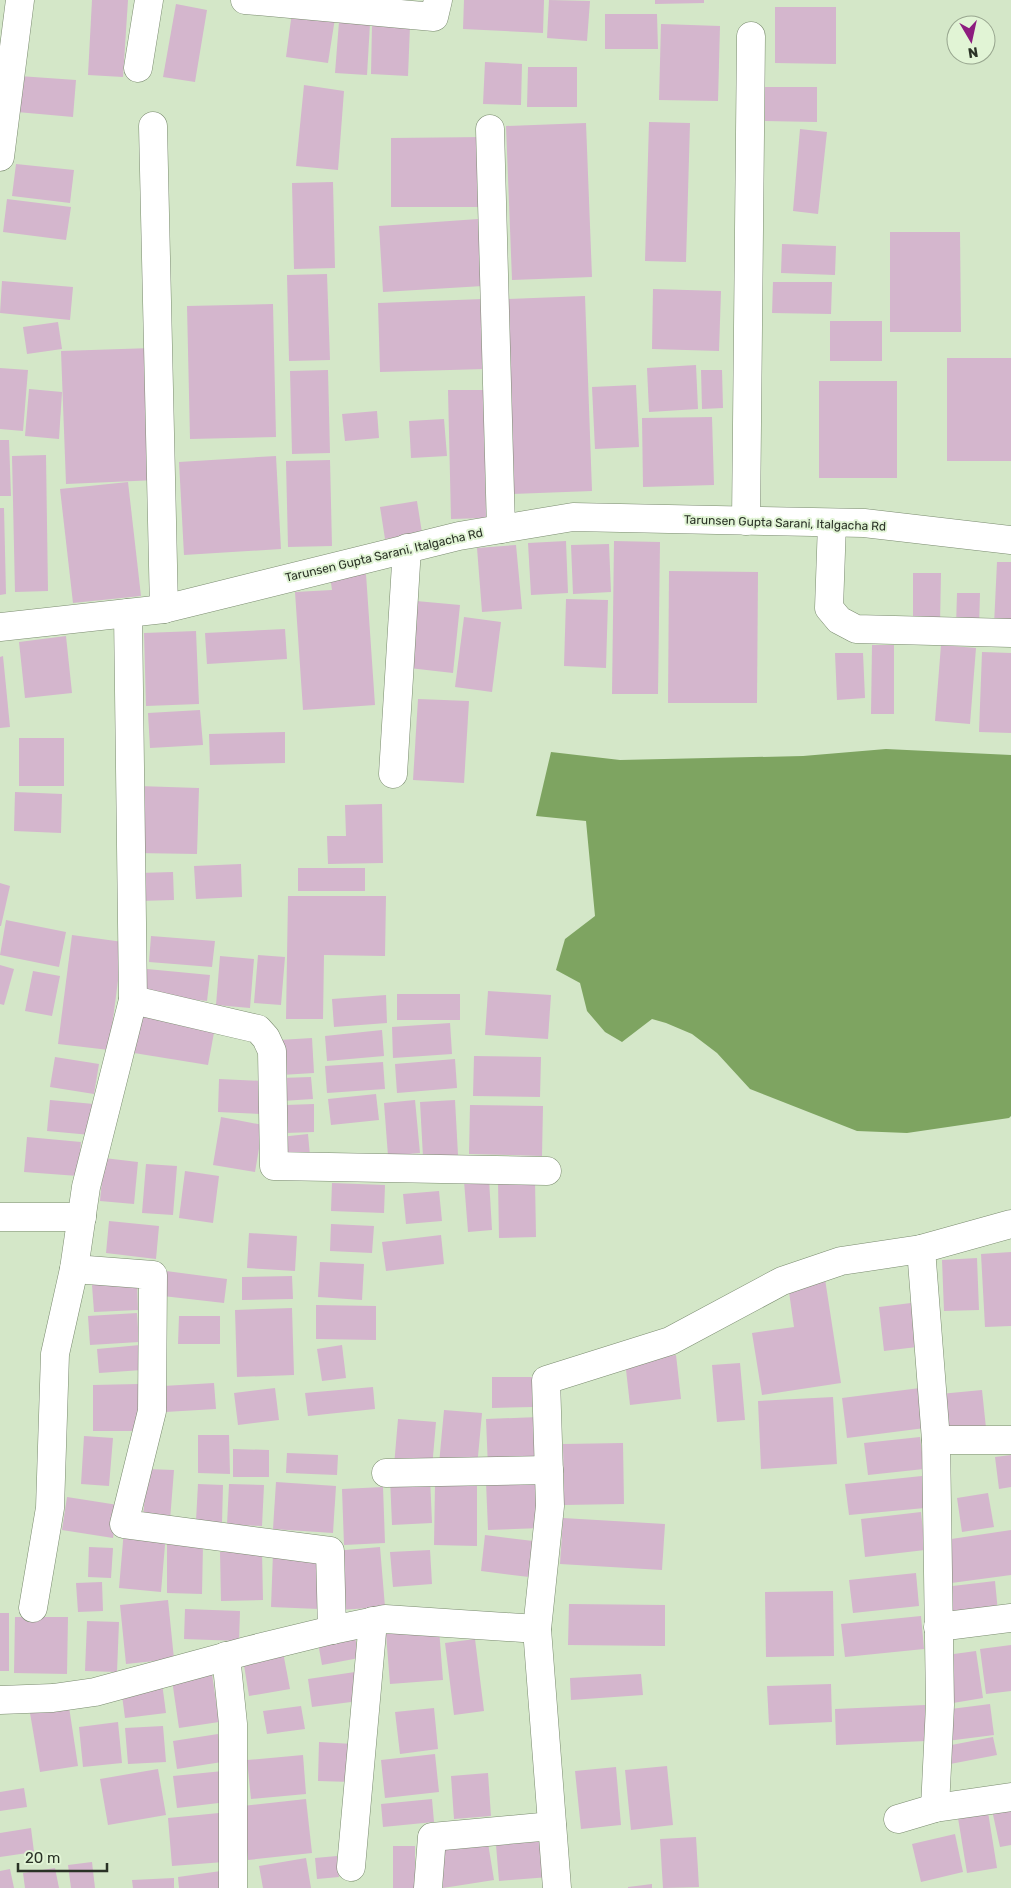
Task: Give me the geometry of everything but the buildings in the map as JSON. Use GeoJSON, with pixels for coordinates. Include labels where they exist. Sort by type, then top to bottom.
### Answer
{"type":"FeatureCollection","features":[{"type":"Feature","properties":{"kind":"street"},"geometry":{"type":"LineString","coordinates":[[1,143],[20,0]]}},
{"type":"Feature","properties":{"kind":"street"},"geometry":{"type":"LineString","coordinates":[[138,68],[149,0]]}},
{"type":"Feature","properties":{"kind":"street"},"geometry":{"type":"LineString","coordinates":[[245,0],[434,17],[438,0]]}},
{"type":"Feature","properties":{"kind":"street"},"geometry":{"type":"LineString","coordinates":[[746,521],[751,36]]}},
{"type":"Feature","properties":{"kind":"street"},"geometry":{"type":"LineString","coordinates":[[153,126],[164,609]]}},
{"type":"Feature","properties":{"kind":"street"},"geometry":{"type":"LineString","coordinates":[[490,129],[501,529]]}},
{"type":"Feature","properties":{"kind":"street","name":"Tarunsen Gupta Sarani, Italgacha Rd"},"geometry":{"type":"LineString","coordinates":[[0,627],[164,609],[459,536],[573,518],[864,523],[1011,540]]}},
{"type":"Feature","properties":{"kind":"street"},"geometry":{"type":"LineString","coordinates":[[832,522],[829,608],[839,620],[856,629],[1011,633]]}},
{"type":"Feature","properties":{"kind":"street"},"geometry":{"type":"LineString","coordinates":[[393,774],[407,548]]}},
{"type":"Feature","properties":{"kind":"street"},"geometry":{"type":"LineString","coordinates":[[33,1608],[50,1508],[55,1354],[74,1269],[86,1187],[133,1000],[128,613]]}},
{"type":"Feature","properties":{"kind":"street"},"geometry":{"type":"LineString","coordinates":[[133,1000],[258,1029],[266,1038],[272,1052],[274,1166],[547,1171]]}},
{"type":"Feature","properties":{"kind":"street"},"geometry":{"type":"LineString","coordinates":[[0,1217],[82,1218]]}},
{"type":"Feature","properties":{"kind":"street"},"geometry":{"type":"LineString","coordinates":[[558,1888],[537,1629],[550,1506],[546,1380],[670,1341],[782,1281],[841,1261],[921,1249],[1011,1224]]}},
{"type":"Feature","properties":{"kind":"street"},"geometry":{"type":"LineString","coordinates":[[921,1249],[936,1440],[940,1705],[935,1808]]}},
{"type":"Feature","properties":{"kind":"street"},"geometry":{"type":"LineString","coordinates":[[74,1269],[153,1275],[152,1411],[124,1524],[330,1551],[332,1630]]}},
{"type":"Feature","properties":{"kind":"street"},"geometry":{"type":"LineString","coordinates":[[936,1440],[1011,1440]]}},
{"type":"Feature","properties":{"kind":"street"},"geometry":{"type":"LineString","coordinates":[[386,1473],[548,1470]]}},
{"type":"Feature","properties":{"kind":"street"},"geometry":{"type":"LineString","coordinates":[[938,1628],[1011,1618]]}},
{"type":"Feature","properties":{"kind":"street"},"geometry":{"type":"LineString","coordinates":[[0,1700],[53,1698],[95,1692],[226,1656],[385,1619],[537,1629]]}},
{"type":"Feature","properties":{"kind":"street"},"geometry":{"type":"LineString","coordinates":[[351,1867],[372,1621]]}},
{"type":"Feature","properties":{"kind":"street"},"geometry":{"type":"LineString","coordinates":[[226,1656],[233,1724],[232,1888]]}},
{"type":"Feature","properties":{"kind":"street"},"geometry":{"type":"LineString","coordinates":[[898,1819],[935,1808],[1011,1797]]}},
{"type":"Feature","properties":{"kind":"street"},"geometry":{"type":"LineString","coordinates":[[428,1888],[432,1838],[552,1826]]}},
{"type":"Feature","properties":{"kind":"shaded area"},"geometry":{"type":"Polygon","coordinates":[[[886,749],[1011,755],[1011,1116],[1009,1118],[907,1133],[857,1131],[750,1089],[717,1053],[692,1034],[666,1023],[652,1019],[622,1042],[605,1032],[587,1011],[580,983],[556,970],[565,939],[595,916],[586,821],[536,816],[551,752],[620,760],[803,756],[886,749]]]}}]}
